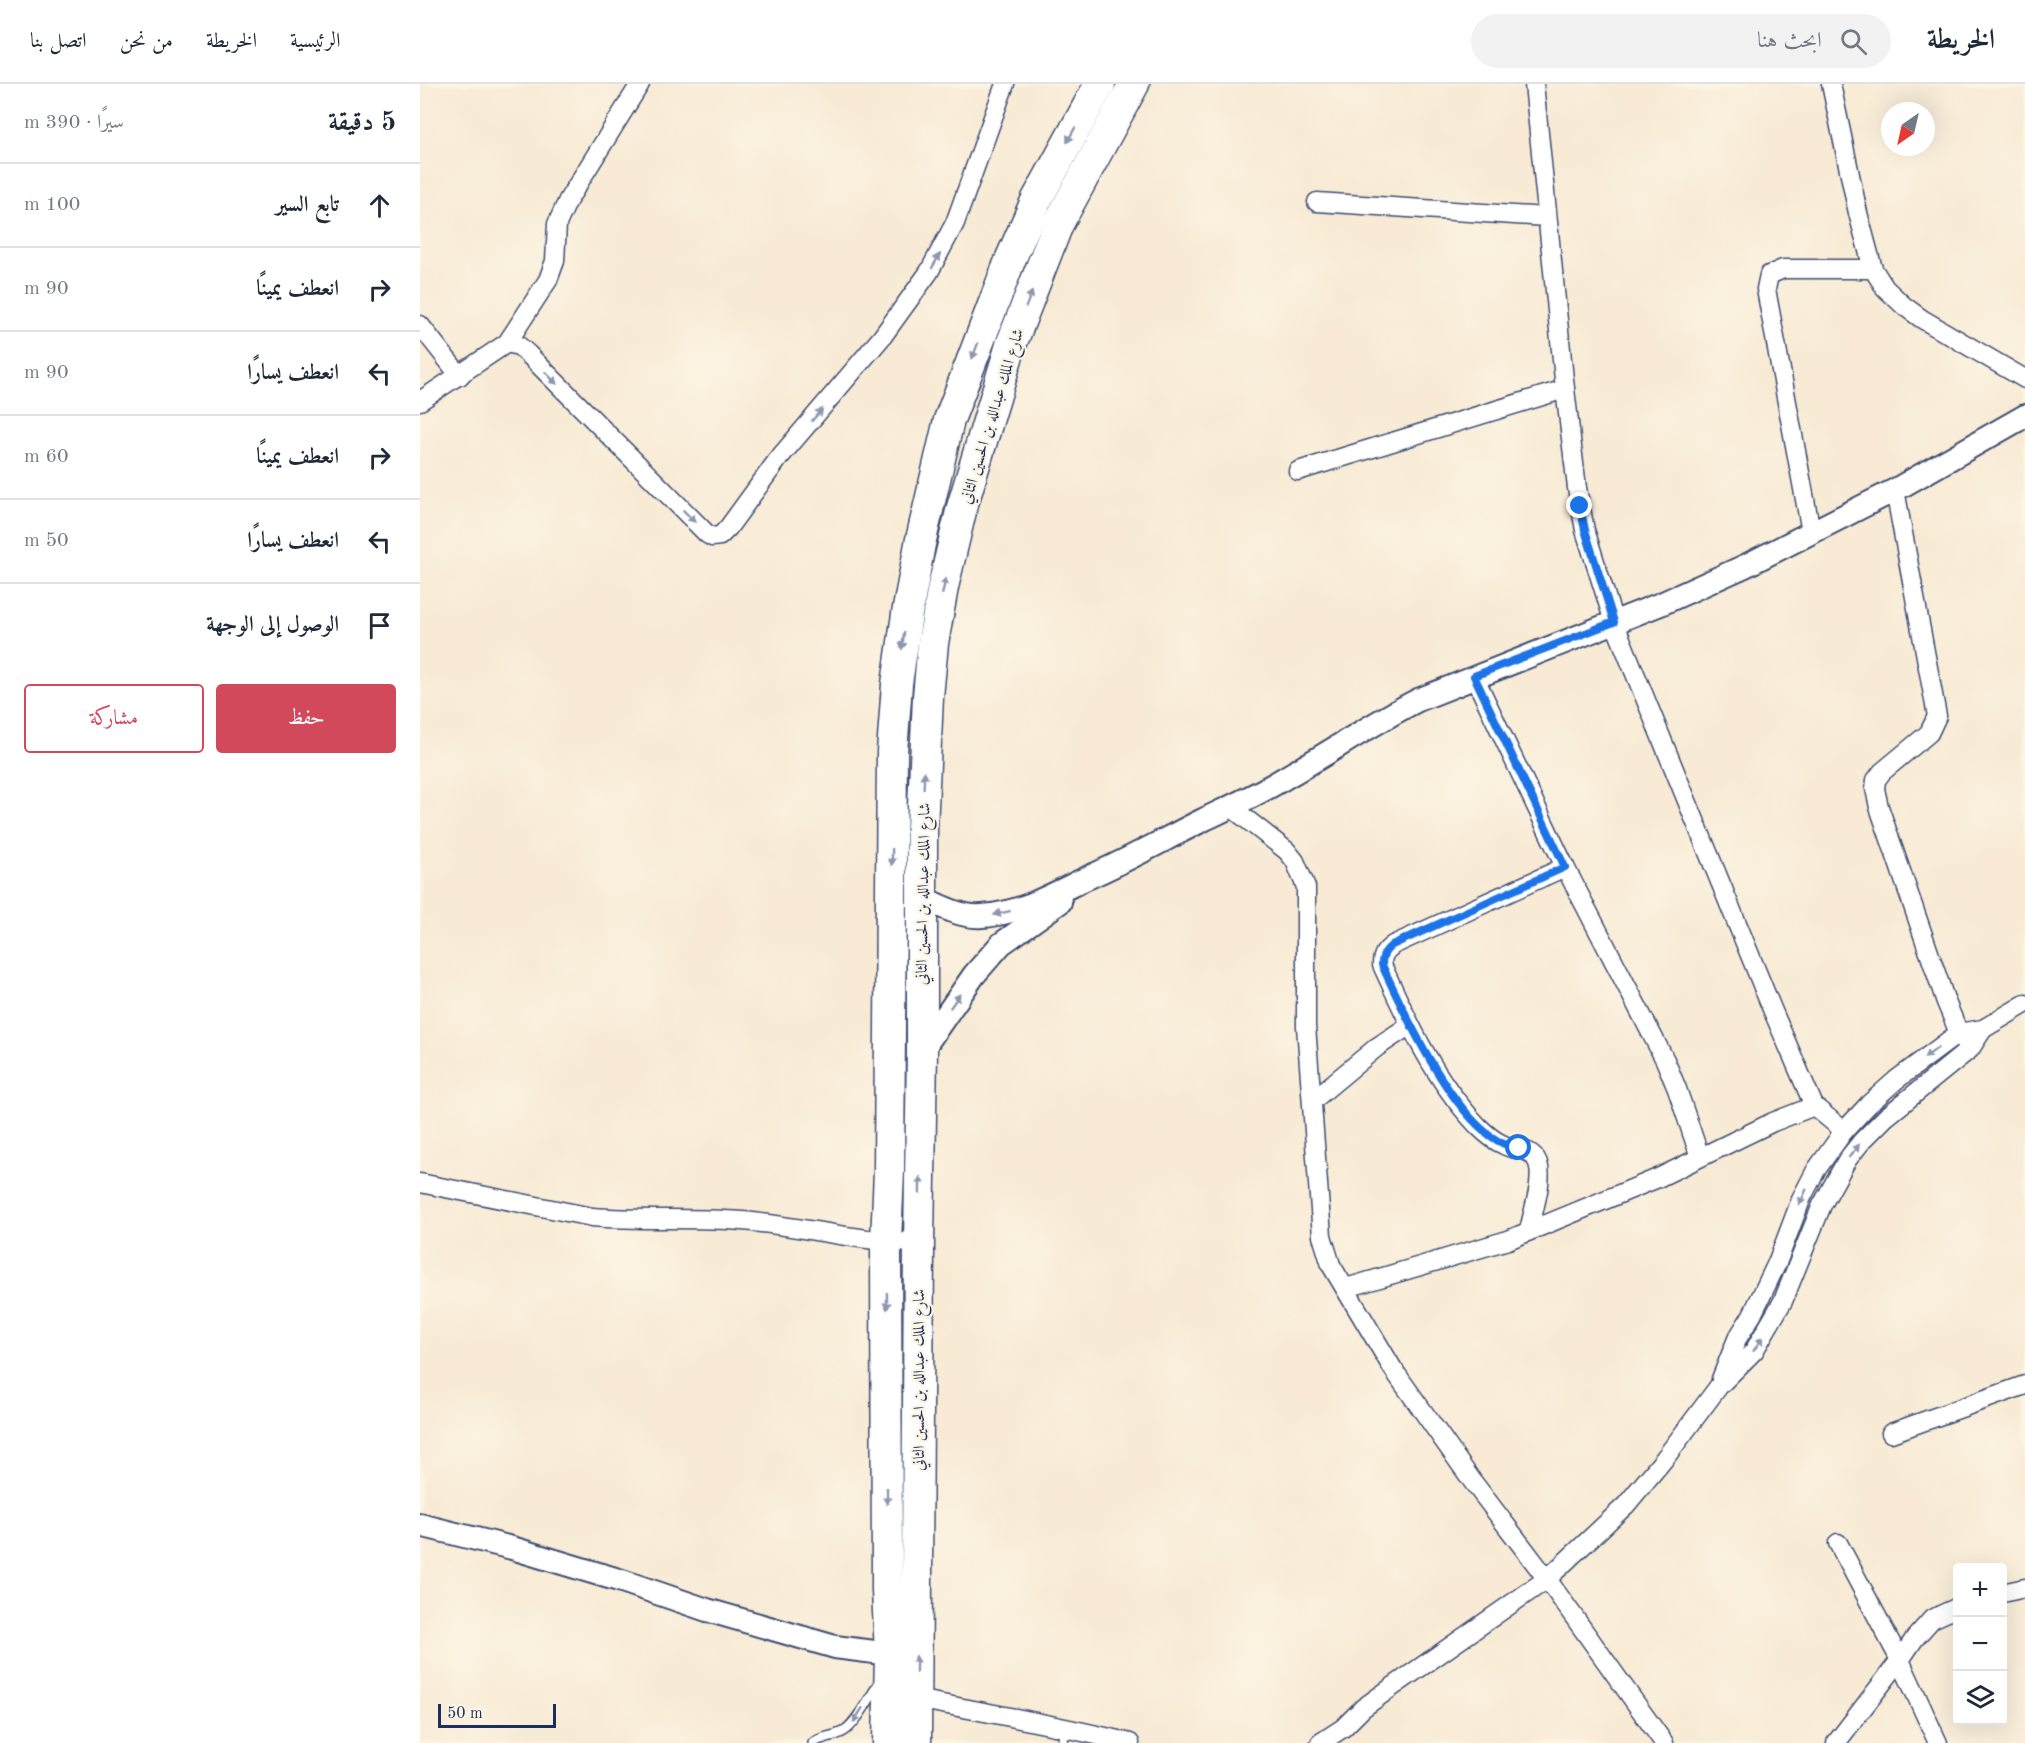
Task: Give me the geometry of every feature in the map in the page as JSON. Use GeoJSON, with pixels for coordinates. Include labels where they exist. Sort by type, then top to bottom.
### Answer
{"type":"FeatureCollection","features":[{"type":"Feature","properties":{"kind":"highway","name":"شارع الملك عبدالله بن الحسين الثاني"},"geometry":{"type":"LineString","coordinates":[[888,1743],[890,1662],[887,1590],[886,1242],[889,1171],[892,752],[897,684],[920,544],[949,420],[1011,258],[1036,201],[1100,84]]}},
{"type":"Feature","properties":{"kind":"highway","name":"شارع الملك عبدالله بن الحسين الثاني"},"geometry":{"type":"LineString","coordinates":[[916,1743],[922,898],[924,783],[933,643],[943,587],[962,507],[1011,345],[1058,224],[1134,84]]}},
{"type":"Feature","properties":{"kind":"street"},"geometry":{"type":"LineString","coordinates":[[420,401],[507,343],[548,280],[555,261],[557,224],[568,200],[640,84]]}},
{"type":"Feature","properties":{"kind":"street"},"geometry":{"type":"LineString","coordinates":[[507,343],[519,346],[528,354],[707,534],[712,537],[720,536],[779,458],[882,337],[929,272],[955,223],[1005,84]]}},
{"type":"Feature","properties":{"kind":"street"},"geometry":{"type":"LineString","coordinates":[[1534,84],[1565,389],[1585,530],[1614,622],[1772,1009],[1814,1106],[1844,1131]]}},
{"type":"Feature","properties":{"kind":"street"},"geometry":{"type":"LineString","coordinates":[[1831,84],[1858,213],[1873,268],[1885,288],[1905,306],[1982,355],[2025,379]]}},
{"type":"Feature","properties":{"kind":"street"},"geometry":{"type":"LineString","coordinates":[[1317,202],[1546,217]]}},
{"type":"Feature","properties":{"kind":"street"},"geometry":{"type":"LineString","coordinates":[[1811,532],[1767,300],[1766,281],[1769,275],[1783,269],[1873,268]]}},
{"type":"Feature","properties":{"kind":"street"},"geometry":{"type":"LineString","coordinates":[[420,325],[460,376]]}},
{"type":"Feature","properties":{"kind":"street"},"geometry":{"type":"LineString","coordinates":[[1298,471],[1565,389]]}},
{"type":"Feature","properties":{"kind":"street"},"geometry":{"type":"LineString","coordinates":[[922,898],[959,913],[979,917],[997,915],[1019,908],[1114,866],[1231,807],[1296,772],[1381,719],[1418,700],[1663,603],[1744,566],[1895,490],[2025,416]]}},
{"type":"Feature","properties":{"kind":"street"},"geometry":{"type":"LineString","coordinates":[[1895,490],[1937,716],[1929,733],[1882,772],[1876,780],[1875,789],[1882,818],[1942,992],[1959,1033],[1971,1049]]}},
{"type":"Feature","properties":{"kind":"street"},"geometry":{"type":"LineString","coordinates":[[1474,676],[1565,867],[1665,1060],[1700,1158]]}},
{"type":"Feature","properties":{"kind":"street"},"geometry":{"type":"LineString","coordinates":[[1231,807],[1287,851],[1295,861],[1306,887],[1305,991],[1312,1101],[1322,1236],[1331,1265],[1377,1346],[1398,1377],[1664,1743]]}},
{"type":"Feature","properties":{"kind":"street"},"geometry":{"type":"LineString","coordinates":[[922,1050],[974,975],[1001,944],[1020,928],[1114,866]]}},
{"type":"Feature","properties":{"kind":"street"},"geometry":{"type":"LineString","coordinates":[[1529,1231],[1539,1180],[1537,1161],[1528,1151],[1504,1146],[1478,1125],[1432,1066],[1382,965],[1383,953],[1413,935],[1565,867]]}},
{"type":"Feature","properties":{"kind":"street"},"geometry":{"type":"LineString","coordinates":[[1719,1386],[1737,1339],[1752,1315],[1777,1263],[1802,1197],[1816,1170],[1844,1131],[1896,1080],[1959,1033],[1983,1029],[2025,1004]]}},
{"type":"Feature","properties":{"kind":"street"},"geometry":{"type":"LineString","coordinates":[[1312,1101],[1377,1047],[1410,1025]]}},
{"type":"Feature","properties":{"kind":"street"},"geometry":{"type":"LineString","coordinates":[[1320,1743],[1340,1735],[1363,1708],[1547,1579],[1626,1505],[1719,1386],[1754,1351],[1783,1301],[1822,1205],[1846,1160],[1886,1117],[1971,1049],[1983,1029]]}},
{"type":"Feature","properties":{"kind":"street"},"geometry":{"type":"LineString","coordinates":[[1346,1288],[1484,1248],[1529,1231],[1658,1178],[1773,1122],[1814,1106]]}},
{"type":"Feature","properties":{"kind":"street"},"geometry":{"type":"LineString","coordinates":[[420,1183],[592,1217],[741,1221],[886,1242],[919,1243]]}},
{"type":"Feature","properties":{"kind":"street"},"geometry":{"type":"LineString","coordinates":[[1891,1433],[2025,1385]]}},
{"type":"Feature","properties":{"kind":"street"},"geometry":{"type":"LineString","coordinates":[[420,1526],[512,1548],[622,1581],[707,1610],[890,1662]]}},
{"type":"Feature","properties":{"kind":"street"},"geometry":{"type":"LineString","coordinates":[[1838,1543],[1900,1660],[1938,1743]]}},
{"type":"Feature","properties":{"kind":"street"},"geometry":{"type":"LineString","coordinates":[[2007,1592],[2025,1588]]}},
{"type":"Feature","properties":{"kind":"street"},"geometry":{"type":"LineString","coordinates":[[1836,1743],[1915,1638],[1932,1619],[1953,1609]]}},
{"type":"Feature","properties":{"kind":"street"},"geometry":{"type":"LineString","coordinates":[[916,1699],[1020,1720],[1063,1735],[1130,1743]]}},
{"type":"Feature","properties":{"kind":"lane"},"geometry":{"type":"LineString","coordinates":[[813,1743],[846,1730],[853,1723],[890,1662]]}},
{"type":"Feature","properties":{"kind":"route"},"geometry":{"type":"LineString","coordinates":[[1519,1148],[1504,1146],[1486,1133],[1432,1066],[1415,1036],[1382,965],[1382,958],[1383,953],[1392,945],[1565,867],[1474,676],[1614,622],[1585,530],[1580,506]]}}]}
